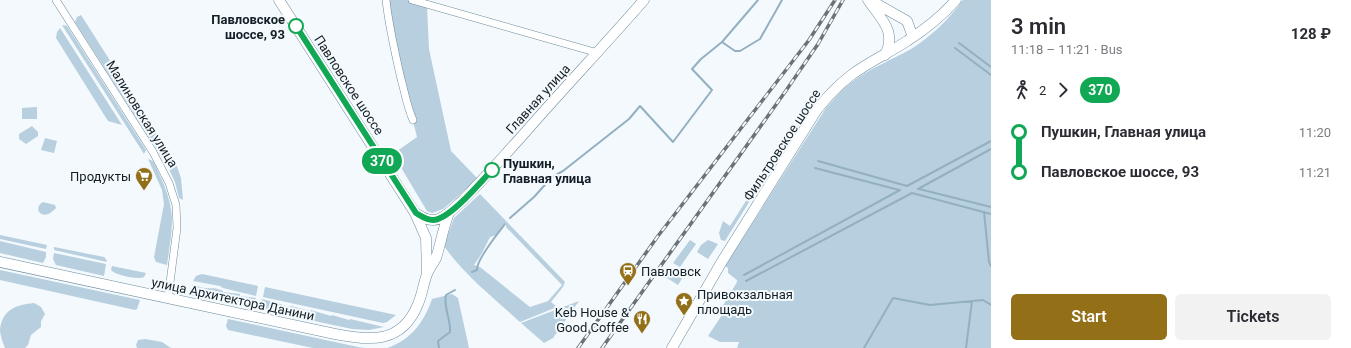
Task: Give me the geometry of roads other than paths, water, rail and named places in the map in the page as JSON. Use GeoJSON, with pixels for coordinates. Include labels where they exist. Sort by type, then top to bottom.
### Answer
{"type":"FeatureCollection","features":[{"type":"Feature","properties":{"kind":"main road","name":"Павловское шоссе"},"geometry":{"type":"LineString","coordinates":[[280,0],[416,213]]}},
{"type":"Feature","properties":{"kind":"main road","name":"Главная улица"},"geometry":{"type":"LineString","coordinates":[[449,213],[476,187],[556,97],[598,53],[644,0]]}},
{"type":"Feature","properties":{"kind":"main road"},"geometry":{"type":"LineString","coordinates":[[869,0],[907,21],[931,25]]}},
{"type":"Feature","properties":{"kind":"main road"},"geometry":{"type":"LineString","coordinates":[[869,0],[889,31],[890,39],[888,49],[884,55]]}},
{"type":"Feature","properties":{"kind":"main road","name":"Фильтровское шоссе"},"geometry":{"type":"LineString","coordinates":[[672,348],[721,262],[812,118],[827,97],[850,76],[931,25],[943,15],[956,0]]}},
{"type":"Feature","properties":{"kind":"main road"},"geometry":{"type":"LineString","coordinates":[[889,31],[910,39],[911,29],[907,21]]}},
{"type":"Feature","properties":{"kind":"main road","name":"улица Архитектора Данини"},"geometry":{"type":"LineString","coordinates":[[416,213],[426,238],[427,275]]}},
{"type":"Feature","properties":{"kind":"main road"},"geometry":{"type":"LineString","coordinates":[[416,213],[426,219],[432,220],[440,219],[449,213]]}},
{"type":"Feature","properties":{"kind":"main road","name":"улица Архитектора Данини"},"geometry":{"type":"LineString","coordinates":[[0,262],[335,334],[373,339],[392,334],[407,322],[418,304],[427,275],[436,257],[444,224],[449,213]]}},
{"type":"Feature","properties":{"kind":"street","name":"Малиновская улица"},"geometry":{"type":"LineString","coordinates":[[56,0],[153,152],[169,183],[176,205],[177,228],[168,298]]}},
{"type":"Feature","properties":{"kind":"street"},"geometry":{"type":"LineString","coordinates":[[386,0],[389,25],[395,53],[406,101],[413,120]]}},
{"type":"Feature","properties":{"kind":"street"},"geometry":{"type":"LineString","coordinates":[[412,0],[598,53]]}},
{"type":"Feature","properties":{"kind":"waterway"},"geometry":{"type":"LineString","coordinates":[[722,42],[758,0]]}},
{"type":"Feature","properties":{"kind":"waterway"},"geometry":{"type":"LineString","coordinates":[[510,218],[534,197],[552,177],[563,171],[629,119],[640,106],[673,142],[712,90],[692,69],[701,59],[722,42],[735,51],[740,51],[760,39],[782,0]]}},
{"type":"Feature","properties":{"kind":"waterway"},"geometry":{"type":"LineString","coordinates":[[959,43],[991,67]]}},
{"type":"Feature","properties":{"kind":"waterway"},"geometry":{"type":"LineString","coordinates":[[955,48],[991,75]]}},
{"type":"Feature","properties":{"kind":"waterway"},"geometry":{"type":"LineString","coordinates":[[818,161],[907,186],[991,141]]}},
{"type":"Feature","properties":{"kind":"waterway"},"geometry":{"type":"LineString","coordinates":[[918,189],[991,149]]}},
{"type":"Feature","properties":{"kind":"waterway"},"geometry":{"type":"LineString","coordinates":[[815,168],[899,190]]}},
{"type":"Feature","properties":{"kind":"waterway"},"geometry":{"type":"LineString","coordinates":[[919,189],[991,207]]}},
{"type":"Feature","properties":{"kind":"waterway"},"geometry":{"type":"LineString","coordinates":[[744,275],[900,190]]}},
{"type":"Feature","properties":{"kind":"waterway"},"geometry":{"type":"LineString","coordinates":[[746,281],[912,193],[991,214]]}},
{"type":"Feature","properties":{"kind":"waterway"},"geometry":{"type":"LineString","coordinates":[[984,212],[989,262],[991,266]]}},
{"type":"Feature","properties":{"kind":"waterway"},"geometry":{"type":"LineString","coordinates":[[472,272],[477,270],[484,253],[505,224]]}},
{"type":"Feature","properties":{"kind":"waterway"},"geometry":{"type":"LineString","coordinates":[[439,348],[438,341],[450,332],[445,300],[446,295],[455,290]]}},
{"type":"Feature","properties":{"kind":"waterway"},"geometry":{"type":"LineString","coordinates":[[864,348],[893,298],[930,305],[983,300],[991,305]]}},
{"type":"Feature","properties":{"kind":"waterway"},"geometry":{"type":"LineString","coordinates":[[966,348],[972,301]]}},
{"type":"Feature","properties":{"kind":"railway"},"geometry":{"type":"LineString","coordinates":[[578,348],[658,236],[809,40],[835,0]]}},
{"type":"Feature","properties":{"kind":"railway"},"geometry":{"type":"LineString","coordinates":[[602,348],[785,92],[818,44],[843,0]]}},
{"type":"Feature","properties":{"kind":"place","name":"Павловское шоссе, 93"},"geometry":{"type":"Point","coordinates":[296,26]}},
{"type":"Feature","properties":{"kind":"place","name":"Пушкин, Главная улица"},"geometry":{"type":"Point","coordinates":[492,170]}},
{"type":"Feature","properties":{"kind":"place","name":"Продукты"},"geometry":{"type":"Point","coordinates":[144,191]}},
{"type":"Feature","properties":{"kind":"place","name":"Павловск"},"geometry":{"type":"Point","coordinates":[628,286]}},
{"type":"Feature","properties":{"kind":"place","name":"Привокзальная площадь"},"geometry":{"type":"Point","coordinates":[684,316]}},
{"type":"Feature","properties":{"kind":"place","name":"Keb House & Good Coffee"},"geometry":{"type":"Point","coordinates":[642,334]}}]}
